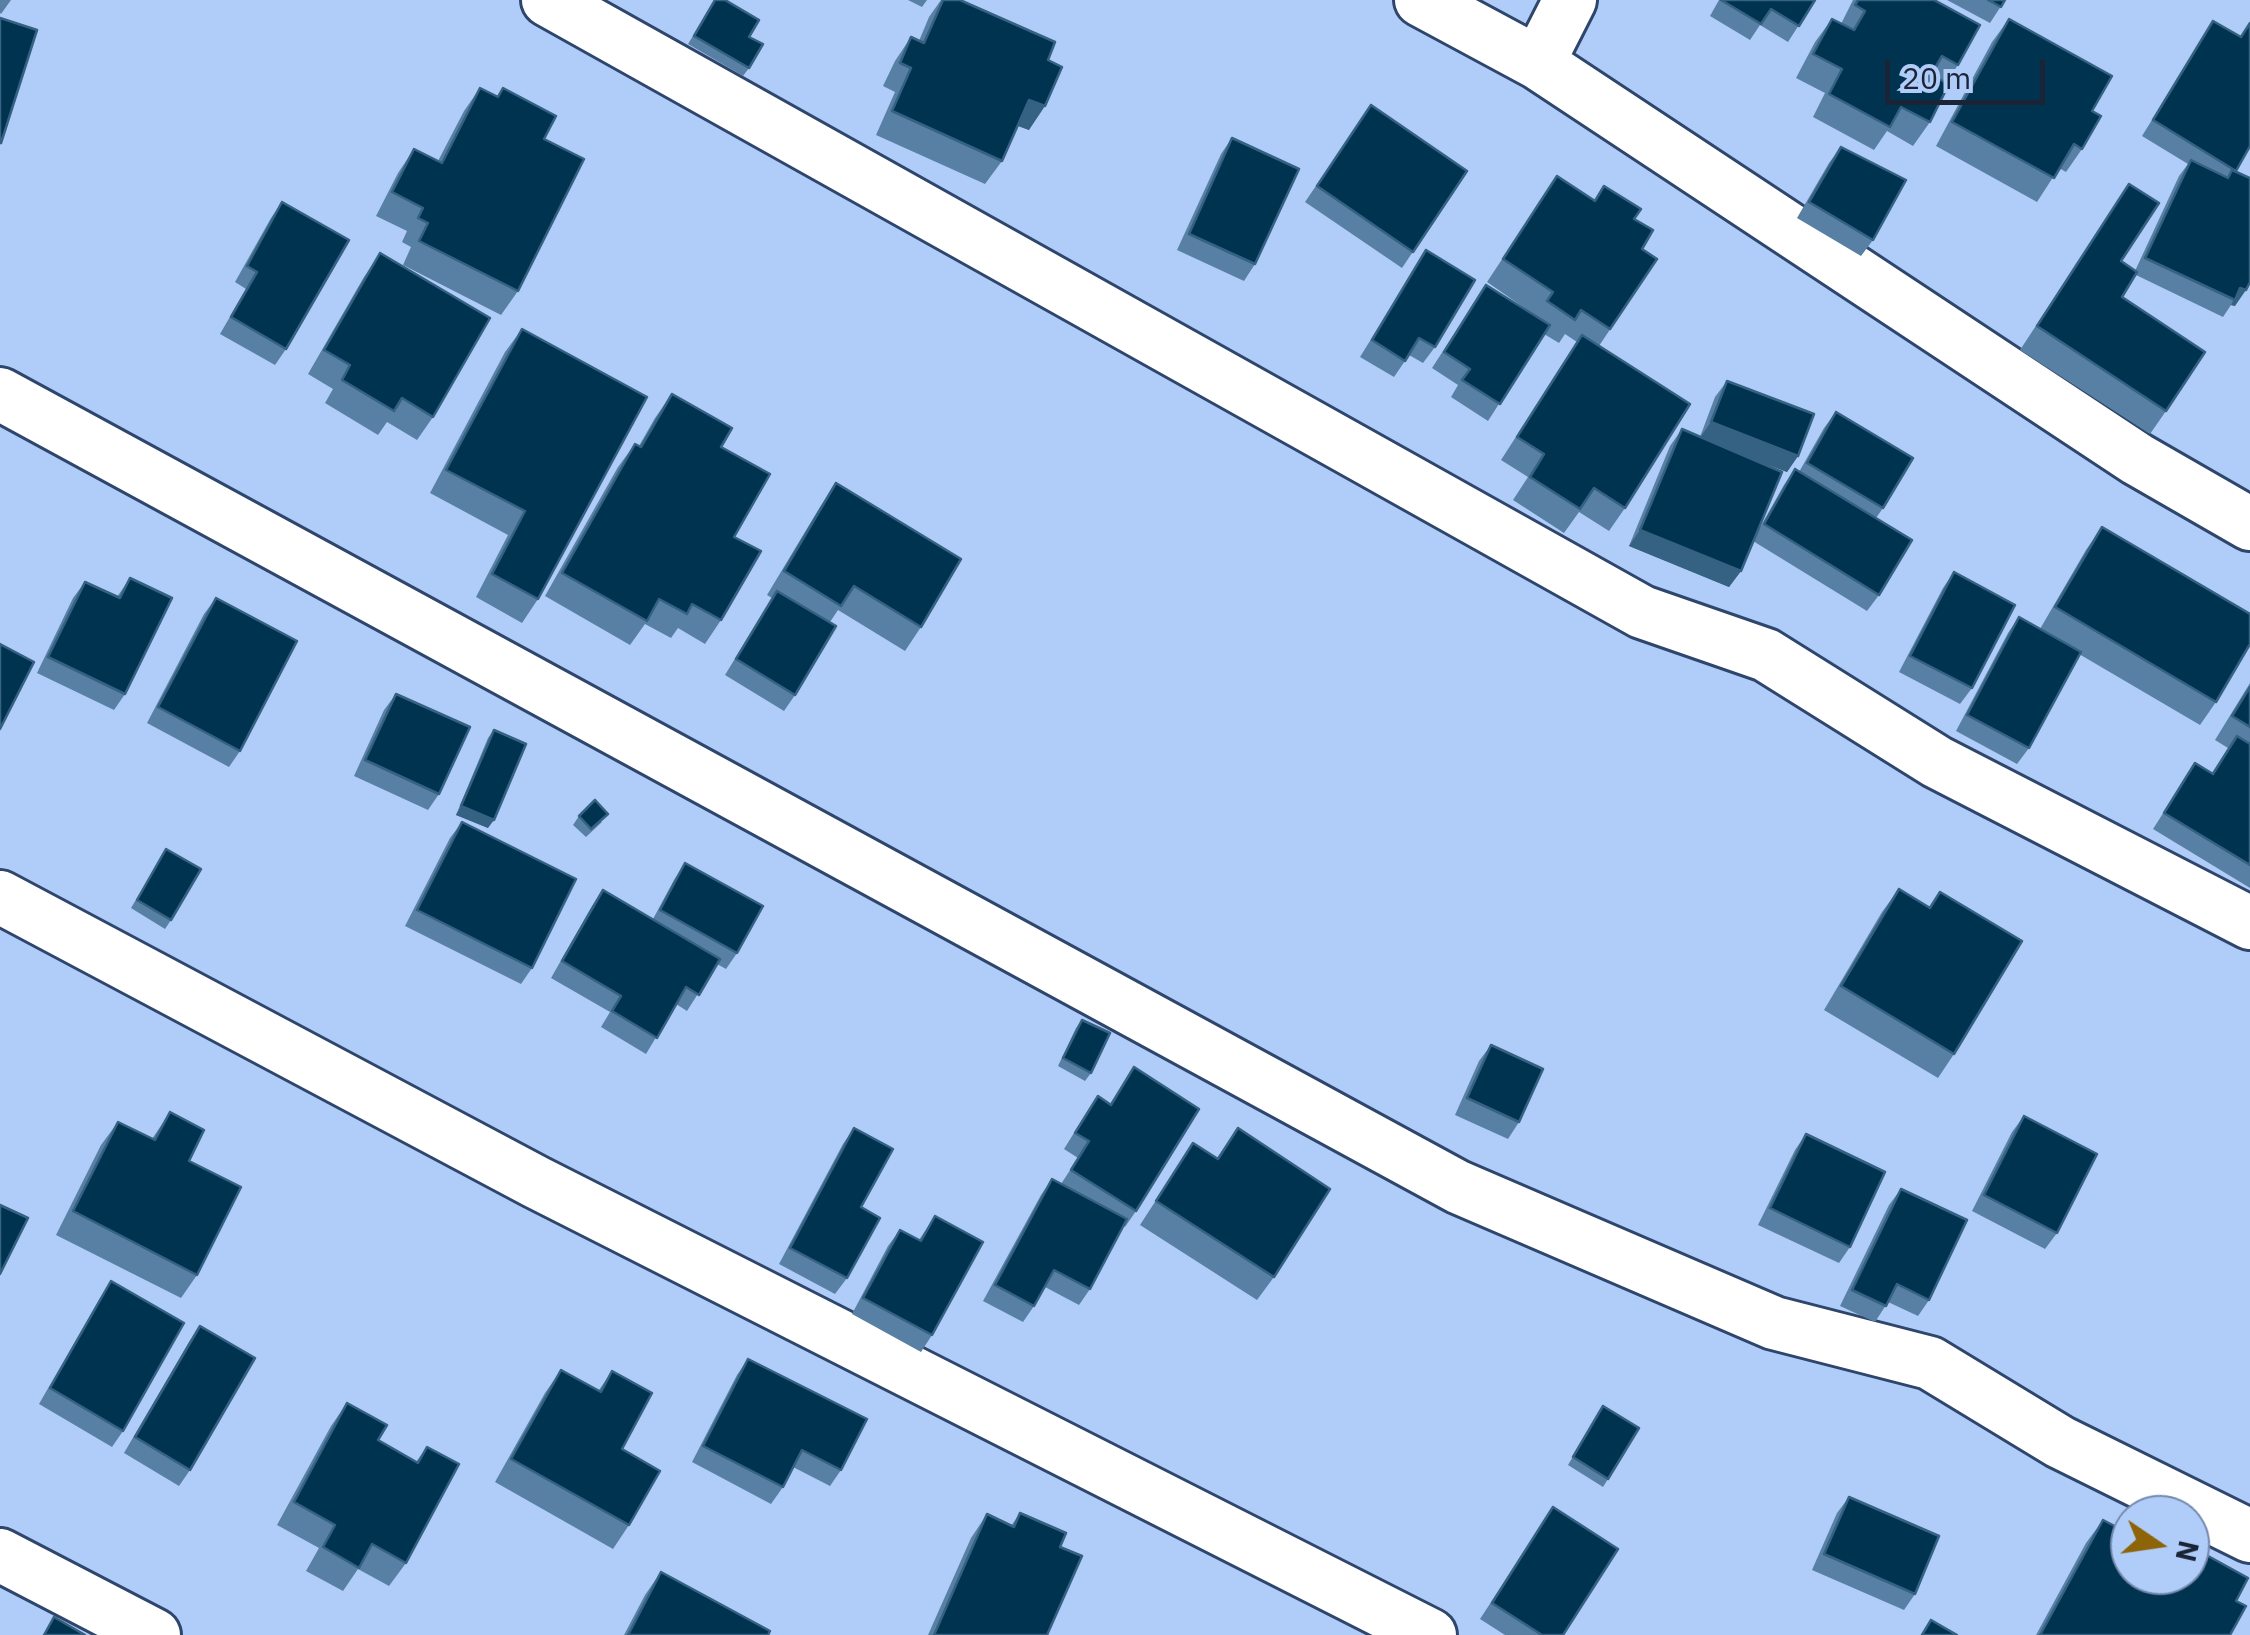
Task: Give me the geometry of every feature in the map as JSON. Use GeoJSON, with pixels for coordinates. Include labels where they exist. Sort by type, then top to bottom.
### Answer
{"type":"FeatureCollection","features":[{"type":"Feature","properties":{"kind":"street"},"geometry":{"type":"LineString","coordinates":[[548,0],[1642,612],[1766,655],[1937,762],[2250,923]]}},
{"type":"Feature","properties":{"kind":"street"},"geometry":{"type":"LineString","coordinates":[[1421,0],[1538,63],[2137,458],[2250,524]]}},
{"type":"Feature","properties":{"kind":"street"},"geometry":{"type":"LineString","coordinates":[[1538,63],[1570,0]]}},
{"type":"Feature","properties":{"kind":"street"},"geometry":{"type":"LineString","coordinates":[[0,394],[1458,1187],[1774,1323],[1930,1362],[2060,1442],[2250,1536]]}},
{"type":"Feature","properties":{"kind":"street"},"geometry":{"type":"LineString","coordinates":[[0,897],[536,1182],[1430,1635]]}},
{"type":"Feature","properties":{"kind":"street"},"geometry":{"type":"LineString","coordinates":[[0,1554],[154,1635]]}},
{"type":"Feature","properties":{"kind":"building"},"geometry":{"type":"Polygon","coordinates":[[[715,0],[725,0],[759,20],[749,37],[763,44],[749,68],[694,36],[715,0]]]}},
{"type":"Feature","properties":{"kind":"building"},"geometry":{"type":"Polygon","coordinates":[[[943,0],[960,0],[1055,42],[1048,60],[1062,67],[1045,106],[1029,100],[1002,161],[892,111],[911,68],[900,63],[911,37],[924,43],[943,0]]]}},
{"type":"Feature","properties":{"kind":"building"},"geometry":{"type":"Polygon","coordinates":[[[1721,0],[1815,0],[1799,26],[1771,9],[1761,24],[1721,0]]]}},
{"type":"Feature","properties":{"kind":"building"},"geometry":{"type":"Polygon","coordinates":[[[1858,0],[1934,0],[1980,25],[1958,65],[1942,56],[1931,75],[1949,84],[1930,122],[1901,107],[1890,127],[1829,94],[1842,69],[1813,54],[1832,19],[1854,30],[1865,11],[1855,5],[1858,0]]]}},
{"type":"Feature","properties":{"kind":"building"},"geometry":{"type":"Polygon","coordinates":[[[0,18],[37,30],[1,143],[0,143],[0,18]]]}},
{"type":"Feature","properties":{"kind":"building"},"geometry":{"type":"Polygon","coordinates":[[[2009,19],[2112,76],[2092,111],[2101,116],[2082,149],[2074,144],[2054,178],[1952,122],[2009,19]]]}},
{"type":"Feature","properties":{"kind":"building"},"geometry":{"type":"Polygon","coordinates":[[[2213,21],[2241,37],[2250,23],[2250,146],[2236,171],[2153,120],[2213,21]]]}},
{"type":"Feature","properties":{"kind":"building"},"geometry":{"type":"Polygon","coordinates":[[[480,88],[498,97],[503,88],[556,116],[544,139],[584,159],[518,291],[419,241],[428,223],[418,218],[423,208],[392,192],[414,149],[442,163],[480,88]]]}},
{"type":"Feature","properties":{"kind":"building"},"geometry":{"type":"Polygon","coordinates":[[[1371,105],[1467,171],[1413,252],[1317,186],[1371,105]]]}},
{"type":"Feature","properties":{"kind":"building"},"geometry":{"type":"Polygon","coordinates":[[[1232,138],[1299,169],[1255,264],[1189,234],[1232,138]]]}},
{"type":"Feature","properties":{"kind":"building"},"geometry":{"type":"Polygon","coordinates":[[[1841,147],[1906,180],[1873,240],[1809,202],[1841,147]]]}},
{"type":"Feature","properties":{"kind":"building"},"geometry":{"type":"Polygon","coordinates":[[[2191,160],[2228,178],[2232,170],[2250,178],[2250,282],[2246,290],[2240,288],[2235,300],[2145,258],[2191,160]]]}},
{"type":"Feature","properties":{"kind":"building"},"geometry":{"type":"Polygon","coordinates":[[[1557,176],[1595,201],[1604,186],[1641,209],[1634,219],[1653,230],[1642,249],[1657,259],[1610,329],[1581,310],[1575,320],[1547,301],[1553,292],[1503,259],[1557,176]]]}},
{"type":"Feature","properties":{"kind":"building"},"geometry":{"type":"Polygon","coordinates":[[[2129,184],[2159,203],[2121,261],[2137,272],[2122,297],[2205,352],[2166,411],[2037,326],[2129,184]]]}},
{"type":"Feature","properties":{"kind":"building"},"geometry":{"type":"Polygon","coordinates":[[[282,202],[349,240],[286,349],[231,317],[257,272],[247,266],[282,202]]]}},
{"type":"Feature","properties":{"kind":"building"},"geometry":{"type":"Polygon","coordinates":[[[1426,250],[1475,280],[1435,347],[1419,338],[1405,361],[1372,340],[1426,250]]]}},
{"type":"Feature","properties":{"kind":"building"},"geometry":{"type":"Polygon","coordinates":[[[380,253],[490,318],[433,417],[402,398],[394,411],[342,380],[350,365],[324,350],[380,253]]]}},
{"type":"Feature","properties":{"kind":"building"},"geometry":{"type":"Polygon","coordinates":[[[1486,285],[1550,325],[1500,404],[1462,380],[1470,369],[1444,352],[1486,285]]]}},
{"type":"Feature","properties":{"kind":"building"},"geometry":{"type":"Polygon","coordinates":[[[522,329],[647,397],[538,599],[492,574],[525,511],[446,470],[522,329]]]}},
{"type":"Feature","properties":{"kind":"building"},"geometry":{"type":"Polygon","coordinates":[[[1582,335],[1690,404],[1625,508],[1594,488],[1580,509],[1530,477],[1544,454],[1517,437],[1582,335]]]}},
{"type":"Feature","properties":{"kind":"building"},"geometry":{"type":"Polygon","coordinates":[[[1727,381],[1814,414],[1798,456],[1711,422],[1727,381]]]}},
{"type":"Feature","properties":{"kind":"building"},"geometry":{"type":"Polygon","coordinates":[[[672,394],[732,428],[721,447],[770,474],[734,537],[761,551],[721,620],[692,604],[687,614],[659,599],[647,621],[562,573],[635,444],[641,447],[672,394]]]}},
{"type":"Feature","properties":{"kind":"building"},"geometry":{"type":"Polygon","coordinates":[[[1836,412],[1913,458],[1883,508],[1807,463],[1836,412]]]}},
{"type":"Feature","properties":{"kind":"building"},"geometry":{"type":"Polygon","coordinates":[[[1682,429],[1782,472],[1741,571],[1640,530],[1682,429]]]}},
{"type":"Feature","properties":{"kind":"building"},"geometry":{"type":"Polygon","coordinates":[[[1795,469],[1912,540],[1879,595],[1764,524],[1795,469]]]}},
{"type":"Feature","properties":{"kind":"building"},"geometry":{"type":"Polygon","coordinates":[[[836,483],[961,559],[921,627],[854,586],[841,606],[784,571],[836,483]]]}},
{"type":"Feature","properties":{"kind":"building"},"geometry":{"type":"Polygon","coordinates":[[[2102,527],[2250,614],[2250,644],[2216,702],[2055,607],[2102,527]]]}},
{"type":"Feature","properties":{"kind":"building"},"geometry":{"type":"Polygon","coordinates":[[[1954,572],[2015,605],[1972,688],[1910,656],[1954,572]]]}},
{"type":"Feature","properties":{"kind":"building"},"geometry":{"type":"Polygon","coordinates":[[[130,578],[172,598],[125,694],[48,657],[85,582],[120,598],[130,578]]]}},
{"type":"Feature","properties":{"kind":"building"},"geometry":{"type":"Polygon","coordinates":[[[777,591],[836,626],[795,695],[736,659],[777,591]]]}},
{"type":"Feature","properties":{"kind":"building"},"geometry":{"type":"Polygon","coordinates":[[[216,598],[297,641],[240,751],[158,707],[216,598]]]}},
{"type":"Feature","properties":{"kind":"building"},"geometry":{"type":"Polygon","coordinates":[[[2019,617],[2081,652],[2029,748],[1967,715],[2019,617]]]}},
{"type":"Feature","properties":{"kind":"building"},"geometry":{"type":"Polygon","coordinates":[[[0,644],[34,662],[0,729],[0,644]]]}},
{"type":"Feature","properties":{"kind":"building"},"geometry":{"type":"Polygon","coordinates":[[[2250,687],[2250,727],[2232,716],[2250,687]]]}},
{"type":"Feature","properties":{"kind":"building"},"geometry":{"type":"Polygon","coordinates":[[[396,694],[470,727],[439,794],[365,760],[396,694]]]}},
{"type":"Feature","properties":{"kind":"building"},"geometry":{"type":"Polygon","coordinates":[[[494,730],[526,744],[494,820],[461,806],[494,730]]]}},
{"type":"Feature","properties":{"kind":"building"},"geometry":{"type":"Polygon","coordinates":[[[2237,736],[2250,744],[2250,865],[2164,813],[2195,763],[2213,774],[2237,736]]]}},
{"type":"Feature","properties":{"kind":"building"},"geometry":{"type":"Polygon","coordinates":[[[595,800],[608,814],[591,829],[579,816],[595,800]]]}},
{"type":"Feature","properties":{"kind":"building"},"geometry":{"type":"Polygon","coordinates":[[[462,822],[576,879],[532,968],[417,910],[462,822]]]}},
{"type":"Feature","properties":{"kind":"building"},"geometry":{"type":"Polygon","coordinates":[[[166,849],[201,869],[171,920],[137,900],[166,849]]]}},
{"type":"Feature","properties":{"kind":"building"},"geometry":{"type":"Polygon","coordinates":[[[685,863],[763,906],[737,953],[660,910],[685,863]]]}},
{"type":"Feature","properties":{"kind":"building"},"geometry":{"type":"Polygon","coordinates":[[[1899,889],[1930,908],[1940,892],[2022,941],[1954,1054],[1841,986],[1899,889]]]}},
{"type":"Feature","properties":{"kind":"building"},"geometry":{"type":"Polygon","coordinates":[[[603,890],[720,959],[699,995],[686,987],[657,1038],[612,1011],[621,996],[562,961],[603,890]]]}},
{"type":"Feature","properties":{"kind":"building"},"geometry":{"type":"Polygon","coordinates":[[[1082,1020],[1110,1033],[1091,1073],[1063,1058],[1082,1020]]]}},
{"type":"Feature","properties":{"kind":"building"},"geometry":{"type":"Polygon","coordinates":[[[1491,1045],[1543,1069],[1519,1122],[1467,1098],[1491,1045]]]}},
{"type":"Feature","properties":{"kind":"building"},"geometry":{"type":"Polygon","coordinates":[[[1134,1067],[1199,1109],[1136,1211],[1071,1170],[1089,1141],[1075,1133],[1098,1096],[1111,1105],[1134,1067]]]}},
{"type":"Feature","properties":{"kind":"building"},"geometry":{"type":"Polygon","coordinates":[[[170,1112],[204,1130],[189,1161],[241,1187],[197,1275],[73,1211],[118,1122],[155,1140],[170,1112]]]}},
{"type":"Feature","properties":{"kind":"building"},"geometry":{"type":"Polygon","coordinates":[[[2024,1116],[2097,1154],[2057,1233],[1984,1195],[2024,1116]]]}},
{"type":"Feature","properties":{"kind":"building"},"geometry":{"type":"Polygon","coordinates":[[[854,1128],[893,1149],[861,1207],[880,1218],[847,1278],[790,1248],[854,1128]]]}},
{"type":"Feature","properties":{"kind":"building"},"geometry":{"type":"Polygon","coordinates":[[[1238,1128],[1330,1189],[1274,1277],[1156,1201],[1193,1143],[1218,1159],[1238,1128]]]}},
{"type":"Feature","properties":{"kind":"building"},"geometry":{"type":"Polygon","coordinates":[[[1806,1134],[1885,1172],[1850,1247],[1770,1208],[1806,1134]]]}},
{"type":"Feature","properties":{"kind":"building"},"geometry":{"type":"Polygon","coordinates":[[[1052,1179],[1127,1219],[1090,1289],[1054,1270],[1034,1306],[995,1285],[1052,1179]]]}},
{"type":"Feature","properties":{"kind":"building"},"geometry":{"type":"Polygon","coordinates":[[[1901,1189],[1967,1220],[1929,1300],[1897,1284],[1886,1306],[1852,1290],[1901,1189]]]}},
{"type":"Feature","properties":{"kind":"building"},"geometry":{"type":"Polygon","coordinates":[[[0,1205],[28,1218],[0,1274],[0,1205]]]}},
{"type":"Feature","properties":{"kind":"building"},"geometry":{"type":"Polygon","coordinates":[[[935,1216],[983,1242],[932,1335],[863,1298],[900,1230],[921,1241],[935,1216]]]}},
{"type":"Feature","properties":{"kind":"building"},"geometry":{"type":"Polygon","coordinates":[[[111,1281],[184,1323],[123,1431],[50,1388],[111,1281]]]}},
{"type":"Feature","properties":{"kind":"building"},"geometry":{"type":"Polygon","coordinates":[[[200,1326],[255,1358],[190,1470],[135,1437],[200,1326]]]}},
{"type":"Feature","properties":{"kind":"building"},"geometry":{"type":"Polygon","coordinates":[[[748,1359],[867,1419],[841,1470],[802,1450],[783,1487],[703,1446],[748,1359]]]}},
{"type":"Feature","properties":{"kind":"building"},"geometry":{"type":"Polygon","coordinates":[[[561,1370],[601,1392],[612,1371],[652,1393],[622,1449],[660,1471],[629,1525],[511,1459],[561,1370]]]}},
{"type":"Feature","properties":{"kind":"building"},"geometry":{"type":"Polygon","coordinates":[[[347,1403],[387,1425],[378,1440],[418,1463],[427,1447],[459,1464],[406,1563],[372,1544],[359,1568],[323,1547],[335,1525],[294,1502],[347,1403]]]}},
{"type":"Feature","properties":{"kind":"building"},"geometry":{"type":"Polygon","coordinates":[[[1603,1406],[1639,1428],[1608,1479],[1573,1457],[1603,1406]]]}},
{"type":"Feature","properties":{"kind":"building"},"geometry":{"type":"Polygon","coordinates":[[[1849,1497],[1939,1536],[1915,1594],[1824,1554],[1849,1497]]]}},
{"type":"Feature","properties":{"kind":"building"},"geometry":{"type":"Polygon","coordinates":[[[1553,1507],[1618,1549],[1563,1635],[1542,1635],[1492,1603],[1553,1507]]]}},
{"type":"Feature","properties":{"kind":"building"},"geometry":{"type":"Polygon","coordinates":[[[1020,1513],[1066,1533],[1060,1547],[1082,1556],[1047,1635],[934,1635],[987,1514],[1014,1527],[1020,1513]]]}},
{"type":"Feature","properties":{"kind":"building"},"geometry":{"type":"Polygon","coordinates":[[[2103,1520],[2110,1524],[2110,1595],[2210,1595],[2210,1557],[2248,1578],[2236,1601],[2246,1606],[2230,1635],[2040,1635],[2103,1520]]]}},
{"type":"Feature","properties":{"kind":"building"},"geometry":{"type":"Polygon","coordinates":[[[661,1572],[770,1631],[768,1635],[628,1635],[661,1572]]]}},
{"type":"Feature","properties":{"kind":"building"},"geometry":{"type":"Polygon","coordinates":[[[54,1617],[85,1635],[44,1635],[54,1617]]]}},
{"type":"Feature","properties":{"kind":"building"},"geometry":{"type":"Polygon","coordinates":[[[1931,1620],[1957,1635],[1922,1635],[1931,1620]]]}}]}
